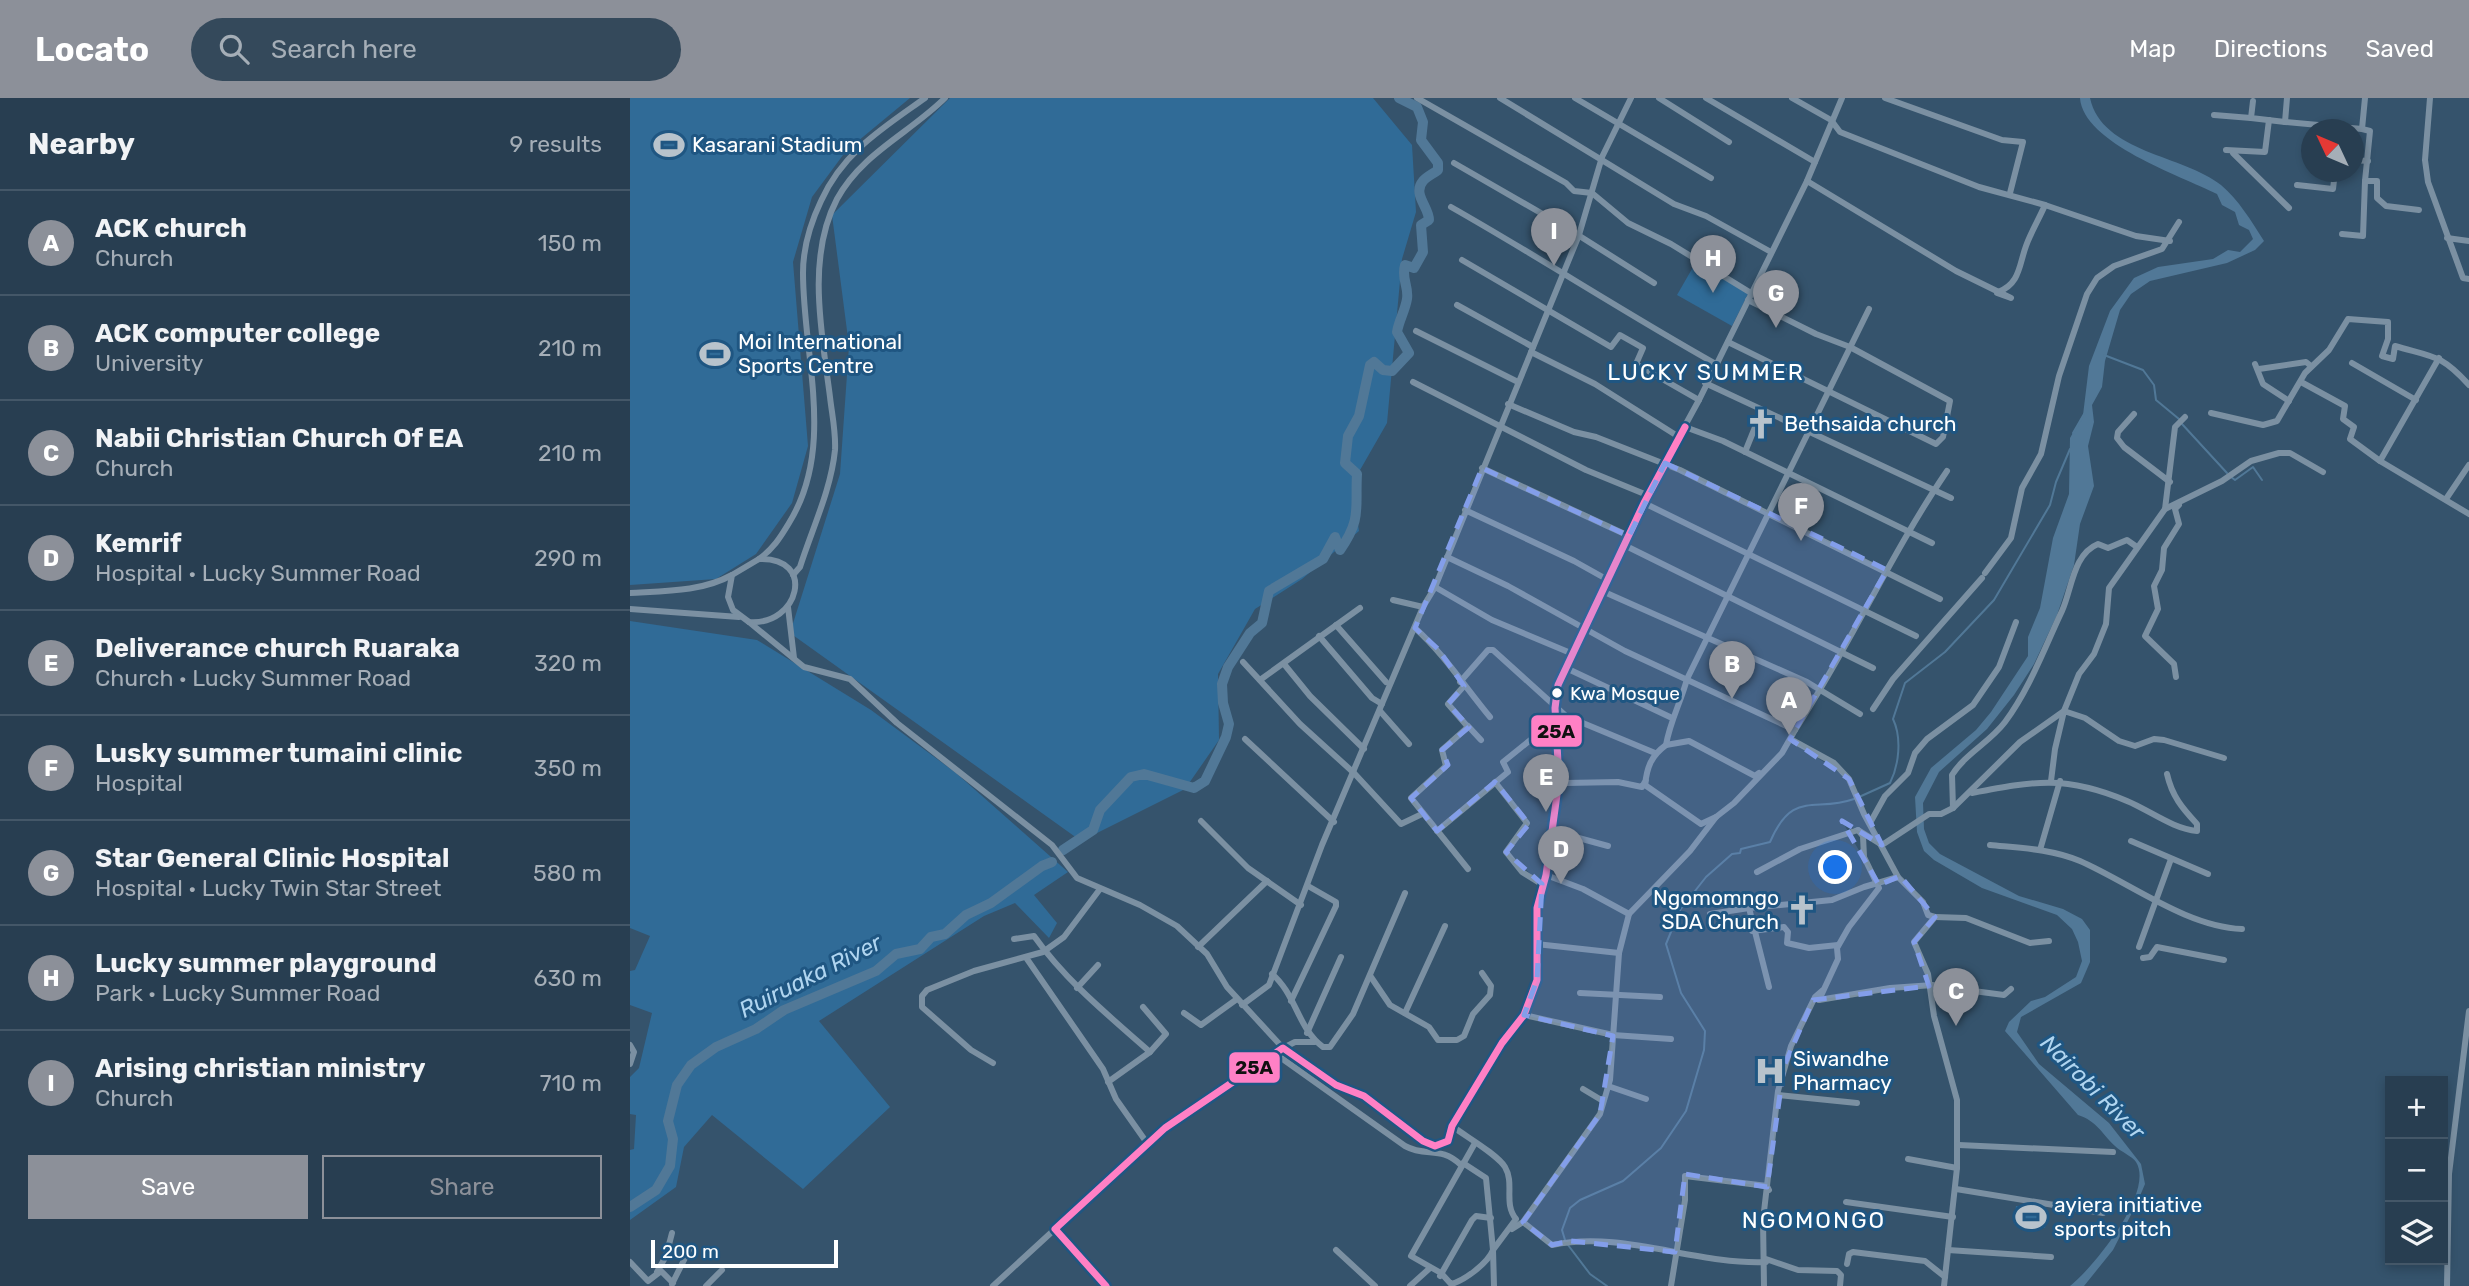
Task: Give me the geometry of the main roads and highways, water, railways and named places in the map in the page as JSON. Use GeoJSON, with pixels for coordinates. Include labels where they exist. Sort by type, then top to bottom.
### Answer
{"type":"FeatureCollection","features":[{"type":"Feature","properties":{"kind":"waterway","name":"Ruiruaka River"},"geometry":{"type":"LineString","coordinates":[[1063,850],[1093,830],[1100,810],[1131,777],[1144,774],[1194,788],[1205,781],[1226,737],[1229,724],[1223,703],[1222,684],[1228,667],[1250,633],[1262,623],[1269,591],[1323,559],[1335,537],[1340,550],[1352,530],[1356,513],[1357,474],[1345,463],[1348,436],[1359,416],[1370,365],[1374,362],[1383,370],[1392,371],[1409,353],[1397,332],[1407,299],[1404,270],[1405,265],[1414,268],[1423,252],[1421,225],[1429,220],[1419,191],[1424,180],[1438,170],[1438,163],[1421,140],[1423,122],[1417,107],[1399,98]]}},
{"type":"Feature","properties":{"kind":"waterway"},"geometry":{"type":"LineString","coordinates":[[2104,355],[2143,370],[2154,385],[2156,400],[2179,419]]}},
{"type":"Feature","properties":{"kind":"waterway","name":"Nairobi River"},"geometry":{"type":"LineString","coordinates":[[2073,433],[2084,414]]}},
{"type":"Feature","properties":{"kind":"waterway"},"geometry":{"type":"LineString","coordinates":[[2182,424],[2227,473]]}},
{"type":"Feature","properties":{"kind":"waterway"},"geometry":{"type":"LineString","coordinates":[[1859,797],[1890,783],[1893,776],[1898,743],[1893,719],[1905,683],[1945,652],[1994,600],[2050,505],[2070,449]]}},
{"type":"Feature","properties":{"kind":"waterway"},"geometry":{"type":"LineString","coordinates":[[2231,477],[2235,480],[2253,467],[2262,480]]}},
{"type":"Feature","properties":{"kind":"waterway"},"geometry":{"type":"LineString","coordinates":[[1565,1240],[1562,1230],[1570,1208],[1580,1200],[1623,1181],[1661,1148],[1686,1111],[1704,1050],[1705,1031],[1681,993],[1666,944],[1680,910],[1706,877],[1732,854],[1770,842],[1787,815],[1796,809],[1854,799]]}},
{"type":"Feature","properties":{"kind":"waterway","name":"Ruiruaka River"},"geometry":{"type":"LineString","coordinates":[[630,1207],[656,1190],[670,1166],[673,1139],[668,1121],[677,1085],[691,1065],[716,1047],[756,1029],[784,1010],[876,971],[896,954],[920,949],[931,937],[945,934],[966,915],[991,903],[1042,866],[1052,862]]}},
{"type":"Feature","properties":{"kind":"waterway"},"geometry":{"type":"LineString","coordinates":[[1568,1245],[1590,1274],[1607,1286]]}},
{"type":"Feature","properties":{"kind":"place","name":"Kasarani Stadium"},"geometry":{"type":"Point","coordinates":[669,145]}},
{"type":"Feature","properties":{"kind":"place","name":"Arising christian ministry"},"geometry":{"type":"Point","coordinates":[1554,266]}},
{"type":"Feature","properties":{"kind":"place","name":"Lucky summer playground"},"geometry":{"type":"Point","coordinates":[1713,293]}},
{"type":"Feature","properties":{"kind":"place","name":"Star General Clinic Hospital"},"geometry":{"type":"Point","coordinates":[1776,328]}},
{"type":"Feature","properties":{"kind":"place","name":"Moi International Sports Centre"},"geometry":{"type":"Point","coordinates":[715,354]}},
{"type":"Feature","properties":{"kind":"place","name":"Bethsaida church"},"geometry":{"type":"Point","coordinates":[1761,424]}},
{"type":"Feature","properties":{"kind":"place","name":"Lusky summer tumaini clinic"},"geometry":{"type":"Point","coordinates":[1801,541]}},
{"type":"Feature","properties":{"kind":"place","name":"Kwa Mosque"},"geometry":{"type":"Point","coordinates":[1557,693]}},
{"type":"Feature","properties":{"kind":"place","name":"ACK computer college"},"geometry":{"type":"Point","coordinates":[1732,699]}},
{"type":"Feature","properties":{"kind":"place","name":"ACK church"},"geometry":{"type":"Point","coordinates":[1789,735]}},
{"type":"Feature","properties":{"kind":"place","name":"Deliverance church Ruaraka"},"geometry":{"type":"Point","coordinates":[1546,812]}},
{"type":"Feature","properties":{"kind":"place","name":"Kemrif"},"geometry":{"type":"Point","coordinates":[1561,884]}},
{"type":"Feature","properties":{"kind":"place","name":"Ngomomngo SDA Church"},"geometry":{"type":"Point","coordinates":[1802,910]}},
{"type":"Feature","properties":{"kind":"place","name":"Nabii Christian Church Of EA"},"geometry":{"type":"Point","coordinates":[1956,1026]}},
{"type":"Feature","properties":{"kind":"place","name":"Siwandhe Pharmacy"},"geometry":{"type":"Point","coordinates":[1770,1071]}},
{"type":"Feature","properties":{"kind":"place","name":"ayiera initiative sports pitch"},"geometry":{"type":"Point","coordinates":[2031,1217]}},
{"type":"Feature","properties":{"kind":"district","name":"LUCKY SUMMER"},"geometry":{"type":"Point","coordinates":[1706,372]}},
{"type":"Feature","properties":{"kind":"district","name":"NGOMONGO"},"geometry":{"type":"Point","coordinates":[1814,1220]}}]}
